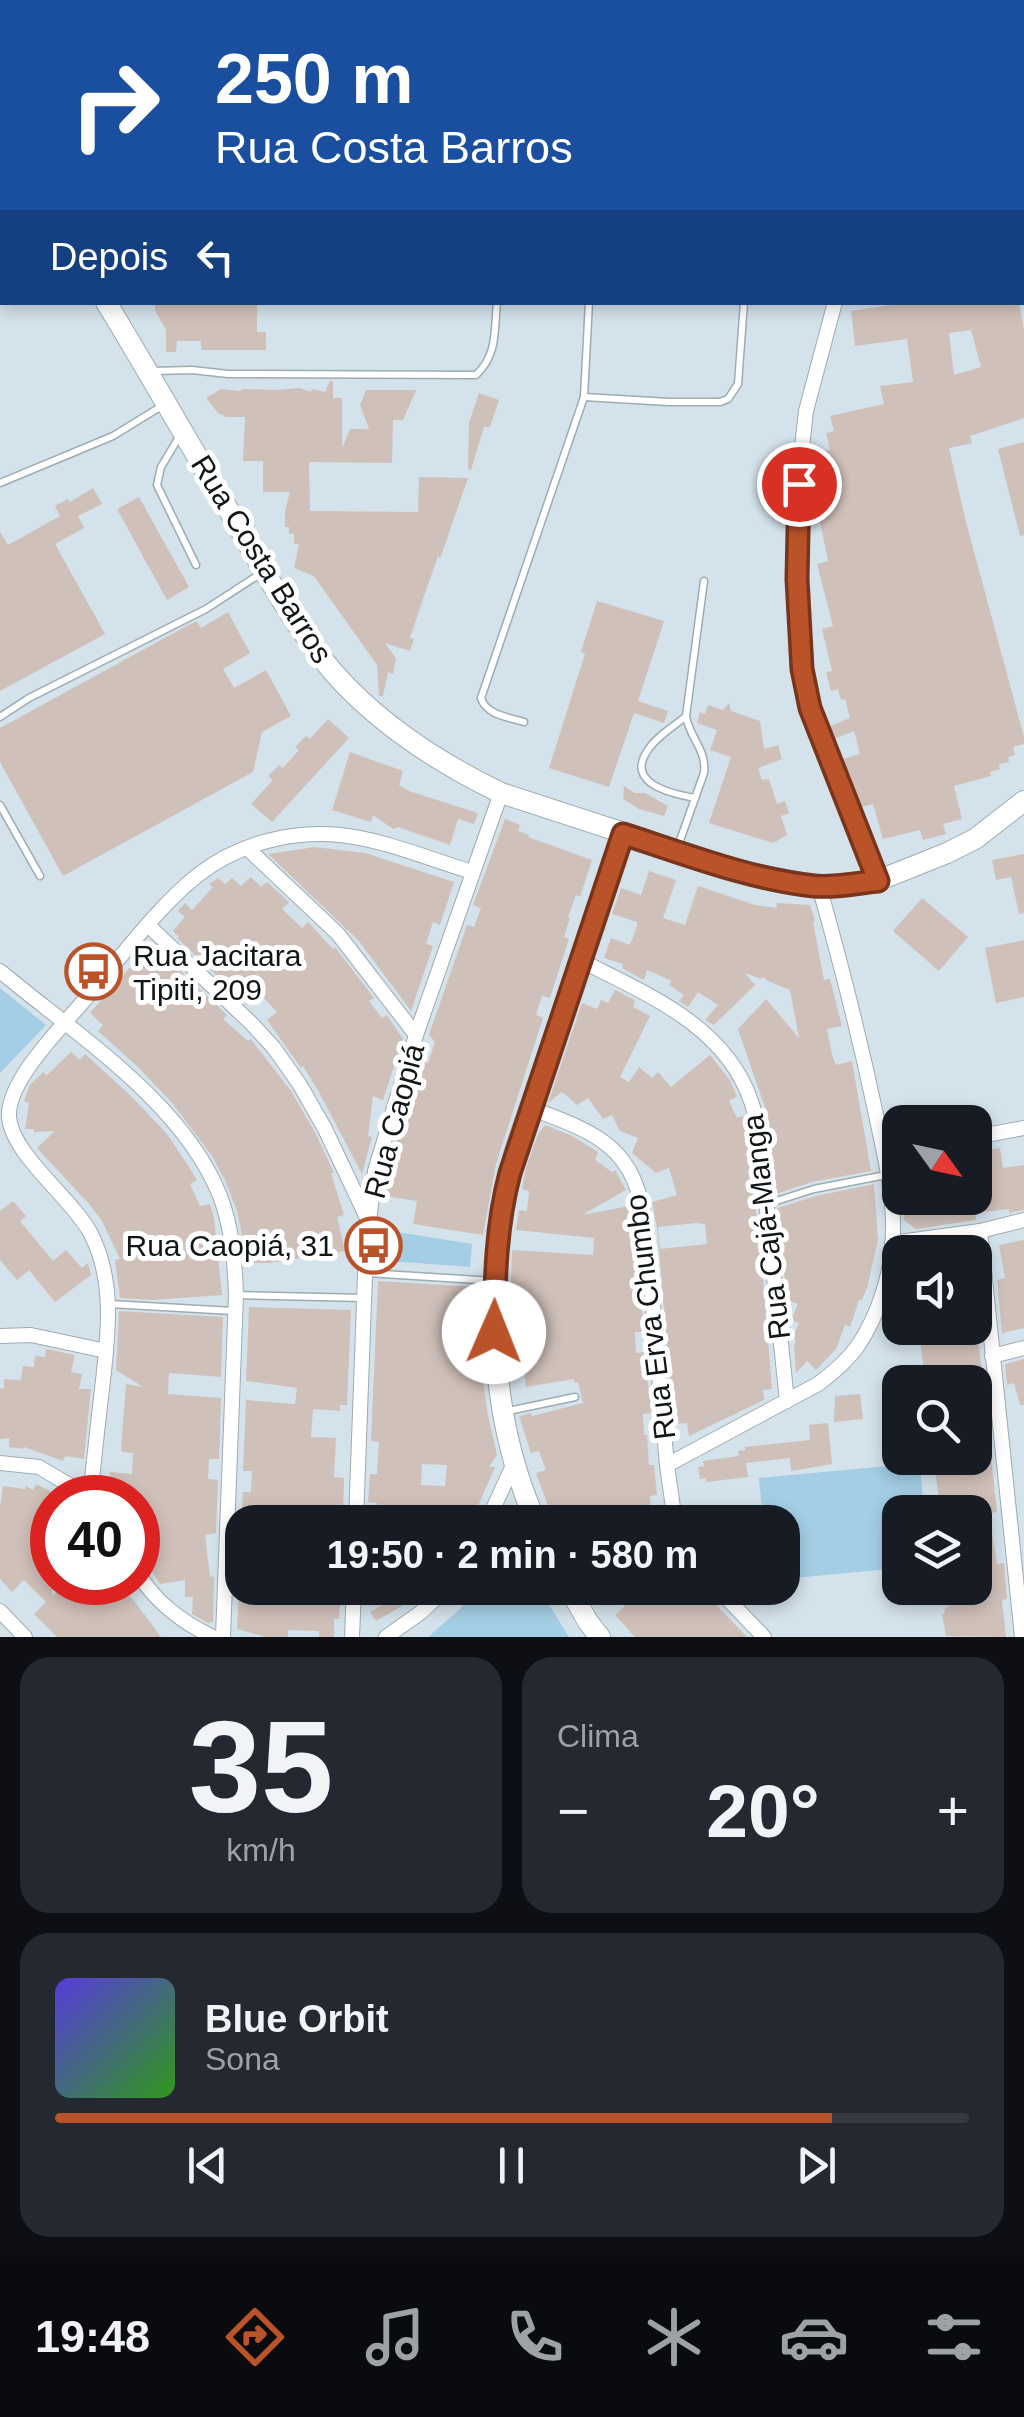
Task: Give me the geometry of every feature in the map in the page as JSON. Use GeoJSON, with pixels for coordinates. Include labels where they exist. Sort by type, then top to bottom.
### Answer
{"type":"FeatureCollection","features":[{"type":"Feature","properties":{"kind":"main road","name":"Rua Costa Barros"},"geometry":{"type":"LineString","coordinates":[[108,305],[264,571],[315,648],[371,710],[448,765],[501,792],[676,852],[758,875],[819,886],[878,881],[947,853],[975,839],[1024,801]]}},
{"type":"Feature","properties":{"kind":"main road"},"geometry":{"type":"LineString","coordinates":[[528,1505],[498,1383],[494,1332],[504,1195],[515,1151],[623,834]]}},
{"type":"Feature","properties":{"kind":"main road"},"geometry":{"type":"LineString","coordinates":[[578,1605],[600,1637]]}},
{"type":"Feature","properties":{"kind":"street"},"geometry":{"type":"LineString","coordinates":[[834,305],[806,411],[800,474],[797,579],[802,669],[822,744],[878,881]]}},
{"type":"Feature","properties":{"kind":"street","name":"Rua Caopiá"},"geometry":{"type":"LineString","coordinates":[[357,1505],[365,1272],[376,1171],[416,1034],[501,792]]}},
{"type":"Feature","properties":{"kind":"street"},"geometry":{"type":"LineString","coordinates":[[93,1475],[109,1304],[101,1261],[85,1223],[14,1137],[9,1119],[10,1098],[19,1082],[149,926],[198,874],[232,854],[274,838],[340,835],[369,840],[472,872]]}},
{"type":"Feature","properties":{"kind":"street"},"geometry":{"type":"LineString","coordinates":[[247,848],[338,934],[416,1034]]}},
{"type":"Feature","properties":{"kind":"street"},"geometry":{"type":"LineString","coordinates":[[819,886],[882,1148]]}},
{"type":"Feature","properties":{"kind":"street"},"geometry":{"type":"LineString","coordinates":[[149,926],[274,1048],[325,1129],[369,1222]]}},
{"type":"Feature","properties":{"kind":"street","name":"Rua Cajá-Manga"},"geometry":{"type":"LineString","coordinates":[[580,960],[680,1013],[710,1038],[734,1067],[750,1098],[758,1125],[787,1401]]}},
{"type":"Feature","properties":{"kind":"street"},"geometry":{"type":"LineString","coordinates":[[0,971],[150,1097],[178,1128],[220,1196],[234,1259],[236,1303],[224,1637]]}},
{"type":"Feature","properties":{"kind":"street","name":"Rua Erva Chumbo"},"geometry":{"type":"LineString","coordinates":[[530,1108],[599,1137],[615,1150],[632,1175],[643,1206],[655,1378],[672,1505]]}},
{"type":"Feature","properties":{"kind":"street"},"geometry":{"type":"LineString","coordinates":[[992,1134],[1024,1128]]}},
{"type":"Feature","properties":{"kind":"street"},"geometry":{"type":"LineString","coordinates":[[951,1235],[1024,1220]]}},
{"type":"Feature","properties":{"kind":"street"},"geometry":{"type":"LineString","coordinates":[[980,1231],[1022,1605],[1022,1637]]}},
{"type":"Feature","properties":{"kind":"street"},"geometry":{"type":"LineString","coordinates":[[667,1466],[818,1384],[840,1368],[858,1346],[882,1291]]}},
{"type":"Feature","properties":{"kind":"street"},"geometry":{"type":"LineString","coordinates":[[0,1336],[31,1335],[106,1351]]}},
{"type":"Feature","properties":{"kind":"street"},"geometry":{"type":"LineString","coordinates":[[992,1356],[1024,1348]]}},
{"type":"Feature","properties":{"kind":"street"},"geometry":{"type":"LineString","coordinates":[[495,1505],[515,1461]]}},
{"type":"Feature","properties":{"kind":"street"},"geometry":{"type":"LineString","coordinates":[[0,1463],[39,1467],[53,1475]]}},
{"type":"Feature","properties":{"kind":"street"},"geometry":{"type":"LineString","coordinates":[[1006,1484],[1024,1479]]}},
{"type":"Feature","properties":{"kind":"street"},"geometry":{"type":"LineString","coordinates":[[160,1602],[184,1622],[213,1637]]}},
{"type":"Feature","properties":{"kind":"street"},"geometry":{"type":"LineString","coordinates":[[352,1637],[353,1605]]}},
{"type":"Feature","properties":{"kind":"street"},"geometry":{"type":"LineString","coordinates":[[386,1637],[428,1605]]}},
{"type":"Feature","properties":{"kind":"street"},"geometry":{"type":"LineString","coordinates":[[733,1605],[764,1637]]}},
{"type":"Feature","properties":{"kind":"street"},"geometry":{"type":"LineString","coordinates":[[0,1611],[25,1637]]}},
{"type":"Feature","properties":{"kind":"lane"},"geometry":{"type":"LineString","coordinates":[[147,371],[476,375],[493,350],[496,305]]}},
{"type":"Feature","properties":{"kind":"lane"},"geometry":{"type":"LineString","coordinates":[[524,722],[492,712],[481,698],[584,397],[589,305]]}},
{"type":"Feature","properties":{"kind":"lane"},"geometry":{"type":"LineString","coordinates":[[584,397],[669,402],[728,399],[738,384],[744,305]]}},
{"type":"Feature","properties":{"kind":"lane"},"geometry":{"type":"LineString","coordinates":[[0,483],[114,436],[166,403]]}},
{"type":"Feature","properties":{"kind":"lane"},"geometry":{"type":"LineString","coordinates":[[183,432],[161,467],[157,485],[196,565]]}},
{"type":"Feature","properties":{"kind":"lane"},"geometry":{"type":"LineString","coordinates":[[0,717],[29,698],[206,609],[264,571]]}},
{"type":"Feature","properties":{"kind":"lane"},"geometry":{"type":"LineString","coordinates":[[676,852],[706,762],[686,716],[704,582]]}},
{"type":"Feature","properties":{"kind":"lane"},"geometry":{"type":"LineString","coordinates":[[686,716],[648,750],[642,762],[643,774],[667,794],[695,798]]}},
{"type":"Feature","properties":{"kind":"lane"},"geometry":{"type":"LineString","coordinates":[[0,805],[40,876]]}},
{"type":"Feature","properties":{"kind":"lane"},"geometry":{"type":"LineString","coordinates":[[766,1204],[882,1175]]}},
{"type":"Feature","properties":{"kind":"lane"},"geometry":{"type":"LineString","coordinates":[[365,1272],[495,1282]]}},
{"type":"Feature","properties":{"kind":"lane"},"geometry":{"type":"LineString","coordinates":[[109,1304],[364,1298]]}},
{"type":"Feature","properties":{"kind":"lane"},"geometry":{"type":"LineString","coordinates":[[504,1412],[576,1397]]}},
{"type":"Feature","properties":{"kind":"shaded area"},"geometry":{"type":"Polygon","coordinates":[[[0,988],[46,1025],[0,1073],[0,988]]]}},
{"type":"Feature","properties":{"kind":"shaded area"},"geometry":{"type":"Polygon","coordinates":[[[391,1231],[472,1244],[470,1267],[389,1261],[391,1231]]]}},
{"type":"Feature","properties":{"kind":"shaded area"},"geometry":{"type":"Polygon","coordinates":[[[882,1467],[882,1475],[921,1475],[923,1495],[882,1495],[882,1570],[800,1577],[800,1505],[761,1505],[759,1478],[882,1467]]]}},
{"type":"Feature","properties":{"kind":"shaded area"},"geometry":{"type":"Polygon","coordinates":[[[464,1605],[549,1605],[569,1637],[428,1637],[464,1605]]]}},
{"type":"Feature","properties":{"kind":"building"},"geometry":{"type":"Polygon","coordinates":[[[155,305],[257,305],[257,332],[266,332],[266,350],[201,350],[201,341],[177,341],[176,352],[166,352],[166,330],[155,305]]]}},
{"type":"Feature","properties":{"kind":"building"},"geometry":{"type":"Polygon","coordinates":[[[892,305],[1020,305],[1024,330],[1024,418],[970,436],[972,443],[949,448],[1024,744],[1013,747],[1015,755],[1008,757],[1009,762],[999,764],[1000,769],[990,772],[991,776],[954,786],[962,819],[943,824],[946,834],[923,840],[920,830],[883,839],[873,804],[859,808],[840,760],[860,754],[854,731],[832,740],[828,727],[850,718],[838,689],[831,691],[826,672],[832,671],[822,629],[833,626],[817,564],[828,561],[816,501],[830,498],[820,452],[830,450],[826,433],[834,431],[830,416],[884,404],[880,386],[913,382],[907,339],[855,346],[851,311],[892,305]],[[971,330],[949,333],[954,375],[981,367],[971,330]]]}},
{"type":"Feature","properties":{"kind":"building"},"geometry":{"type":"Polygon","coordinates":[[[330,381],[333,398],[342,398],[342,448],[350,429],[369,429],[360,405],[366,390],[416,390],[403,420],[393,420],[392,463],[309,462],[310,511],[418,512],[419,477],[468,478],[422,602],[410,638],[414,639],[410,651],[385,643],[396,658],[393,674],[388,672],[383,696],[379,696],[377,665],[314,576],[294,568],[299,544],[294,544],[294,534],[289,534],[289,527],[285,527],[290,492],[263,492],[263,461],[243,461],[245,417],[226,417],[206,398],[221,389],[299,388],[325,392],[330,381]]]}},
{"type":"Feature","properties":{"kind":"building"},"geometry":{"type":"Polygon","coordinates":[[[479,393],[499,400],[490,427],[484,427],[471,470],[469,423],[479,393]]]}},
{"type":"Feature","properties":{"kind":"building"},"geometry":{"type":"Polygon","coordinates":[[[1024,442],[1024,535],[1020,536],[998,449],[1024,442]]]}},
{"type":"Feature","properties":{"kind":"building"},"geometry":{"type":"Polygon","coordinates":[[[93,488],[102,504],[78,516],[84,528],[55,544],[105,634],[0,691],[0,532],[8,545],[60,516],[55,506],[93,488]]]}},
{"type":"Feature","properties":{"kind":"building"},"geometry":{"type":"Polygon","coordinates":[[[139,497],[189,587],[167,600],[117,509],[139,497]]]}},
{"type":"Feature","properties":{"kind":"building"},"geometry":{"type":"Polygon","coordinates":[[[597,601],[664,621],[638,701],[668,711],[664,723],[634,713],[609,787],[549,768],[585,654],[581,652],[597,601]]]}},
{"type":"Feature","properties":{"kind":"building"},"geometry":{"type":"Polygon","coordinates":[[[228,612],[250,653],[223,669],[234,688],[266,670],[291,716],[262,732],[253,772],[63,876],[0,762],[0,728],[183,628],[197,621],[201,628],[228,612]]]}},
{"type":"Feature","properties":{"kind":"building"},"geometry":{"type":"Polygon","coordinates":[[[729,703],[731,711],[760,721],[764,749],[778,745],[782,759],[758,768],[762,780],[769,779],[777,804],[785,801],[789,813],[781,816],[787,835],[773,843],[709,823],[731,757],[710,750],[717,730],[697,723],[700,712],[705,714],[708,705],[723,710],[729,703]]]}},
{"type":"Feature","properties":{"kind":"building"},"geometry":{"type":"Polygon","coordinates":[[[328,719],[349,738],[272,822],[251,804],[273,780],[268,776],[279,765],[283,768],[299,750],[295,747],[306,736],[310,739],[328,719]]]}},
{"type":"Feature","properties":{"kind":"building"},"geometry":{"type":"Polygon","coordinates":[[[350,752],[403,771],[399,785],[409,791],[478,813],[474,824],[458,819],[450,845],[398,827],[393,829],[373,815],[371,822],[332,810],[350,752]]]}},
{"type":"Feature","properties":{"kind":"building"},"geometry":{"type":"Polygon","coordinates":[[[624,786],[668,806],[664,816],[639,809],[623,799],[624,786]]]}},
{"type":"Feature","properties":{"kind":"building"},"geometry":{"type":"Polygon","coordinates":[[[505,819],[520,825],[518,831],[528,837],[592,860],[580,897],[576,895],[568,917],[564,937],[569,939],[550,998],[542,996],[536,1015],[543,1018],[496,1164],[483,1235],[413,1224],[417,1201],[385,1196],[413,1081],[420,1061],[428,1063],[435,1042],[429,1035],[467,925],[474,927],[481,908],[473,905],[505,819]]]}},
{"type":"Feature","properties":{"kind":"building"},"geometry":{"type":"Polygon","coordinates":[[[315,847],[365,853],[454,882],[440,925],[433,922],[426,944],[433,946],[411,1011],[359,941],[268,854],[315,847]]]}},
{"type":"Feature","properties":{"kind":"building"},"geometry":{"type":"Polygon","coordinates":[[[1024,854],[1024,913],[1019,914],[1011,877],[996,880],[992,860],[1024,854]]]}},
{"type":"Feature","properties":{"kind":"building"},"geometry":{"type":"Polygon","coordinates":[[[649,871],[676,880],[663,918],[685,925],[698,886],[755,905],[810,905],[824,980],[830,979],[842,1026],[827,1029],[832,1054],[836,1065],[852,1061],[871,1171],[812,1182],[776,1194],[768,1116],[738,1029],[766,999],[799,1038],[790,990],[745,973],[755,985],[714,1025],[705,1020],[718,1005],[698,992],[688,1007],[679,1001],[684,995],[669,985],[672,981],[647,970],[644,980],[622,968],[623,964],[604,958],[611,938],[630,945],[637,922],[612,914],[621,888],[641,895],[649,871]]]}},
{"type":"Feature","properties":{"kind":"building"},"geometry":{"type":"Polygon","coordinates":[[[251,877],[261,887],[267,882],[289,902],[282,909],[302,928],[308,922],[335,947],[374,998],[369,1001],[382,1018],[387,1015],[403,1039],[383,1100],[373,1096],[368,1136],[372,1137],[362,1174],[303,1066],[267,1020],[277,1012],[260,994],[248,1005],[173,931],[185,917],[178,911],[185,903],[192,910],[213,887],[209,884],[218,878],[225,884],[232,878],[241,886],[251,877]]]}},
{"type":"Feature","properties":{"kind":"building"},"geometry":{"type":"Polygon","coordinates":[[[922,898],[968,937],[939,971],[893,931],[922,898]]]}},
{"type":"Feature","properties":{"kind":"building"},"geometry":{"type":"Polygon","coordinates":[[[1024,940],[1024,997],[996,1003],[985,948],[1024,940]]]}},
{"type":"Feature","properties":{"kind":"building"},"geometry":{"type":"Polygon","coordinates":[[[161,952],[227,1015],[223,1019],[248,1041],[251,1039],[291,1091],[334,1173],[344,1215],[337,1217],[345,1251],[248,1263],[237,1211],[212,1156],[173,1104],[98,1031],[103,1025],[90,1013],[139,957],[142,960],[151,953],[156,957],[161,952]]]}},
{"type":"Feature","properties":{"kind":"building"},"geometry":{"type":"Polygon","coordinates":[[[615,990],[635,1000],[633,1007],[650,1016],[620,1077],[629,1082],[639,1067],[652,1078],[658,1072],[671,1087],[710,1055],[730,1080],[737,1097],[729,1101],[737,1118],[744,1116],[748,1135],[772,1389],[763,1390],[764,1400],[689,1436],[687,1423],[674,1424],[652,1202],[677,1195],[669,1168],[656,1173],[632,1153],[638,1138],[620,1131],[612,1115],[603,1119],[588,1098],[577,1105],[562,1092],[548,1103],[582,1003],[597,1009],[601,1000],[608,1003],[615,990]],[[705,1224],[658,1227],[660,1249],[707,1244],[705,1224]]]}},
{"type":"Feature","properties":{"kind":"building"},"geometry":{"type":"Polygon","coordinates":[[[71,1052],[80,1060],[85,1054],[131,1096],[167,1134],[197,1180],[190,1184],[200,1206],[210,1204],[214,1218],[222,1295],[120,1298],[115,1260],[120,1259],[102,1221],[37,1148],[55,1131],[25,1129],[29,1103],[24,1101],[30,1085],[71,1052]]]}},
{"type":"Feature","properties":{"kind":"building"},"geometry":{"type":"Polygon","coordinates":[[[545,1125],[598,1152],[595,1160],[612,1172],[615,1170],[626,1190],[582,1215],[630,1206],[644,1332],[635,1332],[636,1353],[645,1352],[651,1413],[643,1414],[644,1435],[649,1465],[654,1465],[657,1495],[650,1496],[651,1505],[548,1505],[536,1473],[546,1470],[539,1451],[531,1453],[519,1416],[583,1403],[574,1379],[526,1387],[519,1311],[510,1311],[512,1250],[593,1255],[594,1238],[516,1230],[519,1210],[527,1211],[529,1191],[522,1189],[538,1134],[545,1125]]]}},
{"type":"Feature","properties":{"kind":"building"},"geometry":{"type":"Polygon","coordinates":[[[1000,1148],[1003,1168],[1024,1165],[1024,1210],[992,1211],[992,1149],[1000,1148]]]}},
{"type":"Feature","properties":{"kind":"building"},"geometry":{"type":"Polygon","coordinates":[[[874,1184],[878,1240],[867,1288],[836,1349],[816,1370],[807,1361],[796,1373],[796,1340],[792,1339],[799,1323],[791,1320],[798,1304],[787,1300],[777,1208],[874,1184]]]}},
{"type":"Feature","properties":{"kind":"building"},"geometry":{"type":"Polygon","coordinates":[[[13,1201],[26,1216],[20,1221],[53,1261],[66,1250],[82,1268],[88,1263],[91,1275],[55,1302],[29,1270],[17,1280],[0,1260],[0,1211],[13,1201]]]}},
{"type":"Feature","properties":{"kind":"building"},"geometry":{"type":"Polygon","coordinates":[[[904,1215],[975,1215],[976,1220],[916,1229],[904,1215]]]}},
{"type":"Feature","properties":{"kind":"building"},"geometry":{"type":"Polygon","coordinates":[[[1024,1240],[1024,1328],[1002,1333],[997,1280],[1005,1278],[999,1245],[1024,1240]]]}},
{"type":"Feature","properties":{"kind":"building"},"geometry":{"type":"Polygon","coordinates":[[[378,1281],[479,1287],[482,1378],[478,1379],[483,1382],[497,1455],[489,1467],[495,1467],[478,1505],[368,1502],[370,1474],[377,1474],[379,1442],[371,1441],[378,1281]],[[422,1464],[421,1485],[445,1486],[447,1465],[422,1464]]]}},
{"type":"Feature","properties":{"kind":"building"},"geometry":{"type":"Polygon","coordinates":[[[249,1307],[351,1310],[347,1405],[340,1405],[340,1411],[313,1409],[311,1437],[336,1438],[334,1477],[344,1478],[343,1505],[242,1505],[243,1492],[251,1492],[252,1471],[243,1471],[246,1400],[295,1404],[297,1388],[246,1381],[249,1307]]]}},
{"type":"Feature","properties":{"kind":"building"},"geometry":{"type":"Polygon","coordinates":[[[119,1311],[223,1317],[221,1377],[169,1373],[168,1394],[221,1398],[219,1459],[209,1459],[208,1479],[218,1480],[216,1533],[205,1535],[210,1577],[214,1576],[213,1622],[192,1614],[193,1597],[185,1597],[185,1580],[160,1584],[160,1475],[110,1475],[132,1474],[133,1453],[121,1449],[126,1384],[143,1387],[116,1370],[119,1311]]]}},
{"type":"Feature","properties":{"kind":"building"},"geometry":{"type":"Polygon","coordinates":[[[921,1345],[979,1345],[981,1365],[923,1365],[921,1345]]]}},
{"type":"Feature","properties":{"kind":"building"},"geometry":{"type":"Polygon","coordinates":[[[46,1349],[75,1355],[71,1372],[82,1374],[79,1389],[91,1389],[84,1459],[65,1456],[63,1461],[24,1447],[9,1447],[9,1438],[0,1439],[0,1388],[4,1389],[4,1379],[21,1380],[23,1366],[34,1367],[35,1356],[45,1357],[46,1349]]]}},
{"type":"Feature","properties":{"kind":"building"},"geometry":{"type":"Polygon","coordinates":[[[1024,1359],[1024,1405],[1020,1405],[1014,1383],[1007,1385],[1005,1364],[1024,1359]]]}},
{"type":"Feature","properties":{"kind":"building"},"geometry":{"type":"Polygon","coordinates":[[[860,1394],[863,1419],[834,1422],[835,1396],[860,1394]]]}},
{"type":"Feature","properties":{"kind":"building"},"geometry":{"type":"Polygon","coordinates":[[[828,1423],[832,1464],[791,1471],[790,1458],[746,1463],[748,1477],[706,1482],[706,1478],[700,1479],[698,1467],[704,1466],[703,1461],[739,1456],[738,1451],[745,1447],[810,1440],[809,1425],[828,1423]]]}},
{"type":"Feature","properties":{"kind":"building"},"geometry":{"type":"Polygon","coordinates":[[[992,1466],[997,1512],[992,1513],[992,1495],[938,1495],[936,1475],[992,1475],[992,1466]]]}},
{"type":"Feature","properties":{"kind":"building"},"geometry":{"type":"Polygon","coordinates":[[[3,1486],[30,1488],[30,1586],[24,1580],[12,1592],[0,1579],[0,1508],[3,1486]]]}},
{"type":"Feature","properties":{"kind":"building"},"geometry":{"type":"Polygon","coordinates":[[[992,1532],[997,1564],[1004,1563],[1006,1637],[946,1636],[942,1614],[949,1607],[992,1605],[992,1532]]]}},
{"type":"Feature","properties":{"kind":"building"},"geometry":{"type":"Polygon","coordinates":[[[43,1605],[137,1605],[161,1637],[57,1637],[34,1614],[43,1605]]]}},
{"type":"Feature","properties":{"kind":"building"},"geometry":{"type":"Polygon","coordinates":[[[238,1605],[340,1605],[339,1619],[334,1619],[334,1637],[319,1637],[319,1631],[288,1630],[288,1637],[265,1637],[237,1629],[238,1605]]]}},
{"type":"Feature","properties":{"kind":"building"},"geometry":{"type":"Polygon","coordinates":[[[382,1605],[404,1605],[376,1621],[370,1612],[382,1605]]]}},
{"type":"Feature","properties":{"kind":"building"},"geometry":{"type":"Polygon","coordinates":[[[626,1605],[716,1605],[747,1637],[635,1637],[615,1615],[626,1605]]]}},
{"type":"Feature","properties":{"kind":"place","name":"Rua Jacitara Tipiti, 209"},"geometry":{"type":"Point","coordinates":[94,972]}},
{"type":"Feature","properties":{"kind":"place","name":"Rua Caopiá, 31"},"geometry":{"type":"Point","coordinates":[373,1245]}},
{"type":"Feature","properties":{"kind":"route"},"geometry":{"type":"LineString","coordinates":[[494,1332],[496,1262],[504,1195],[515,1151],[623,834],[783,880],[819,886],[878,881],[822,744],[802,669],[797,579],[799,484]]}}]}
